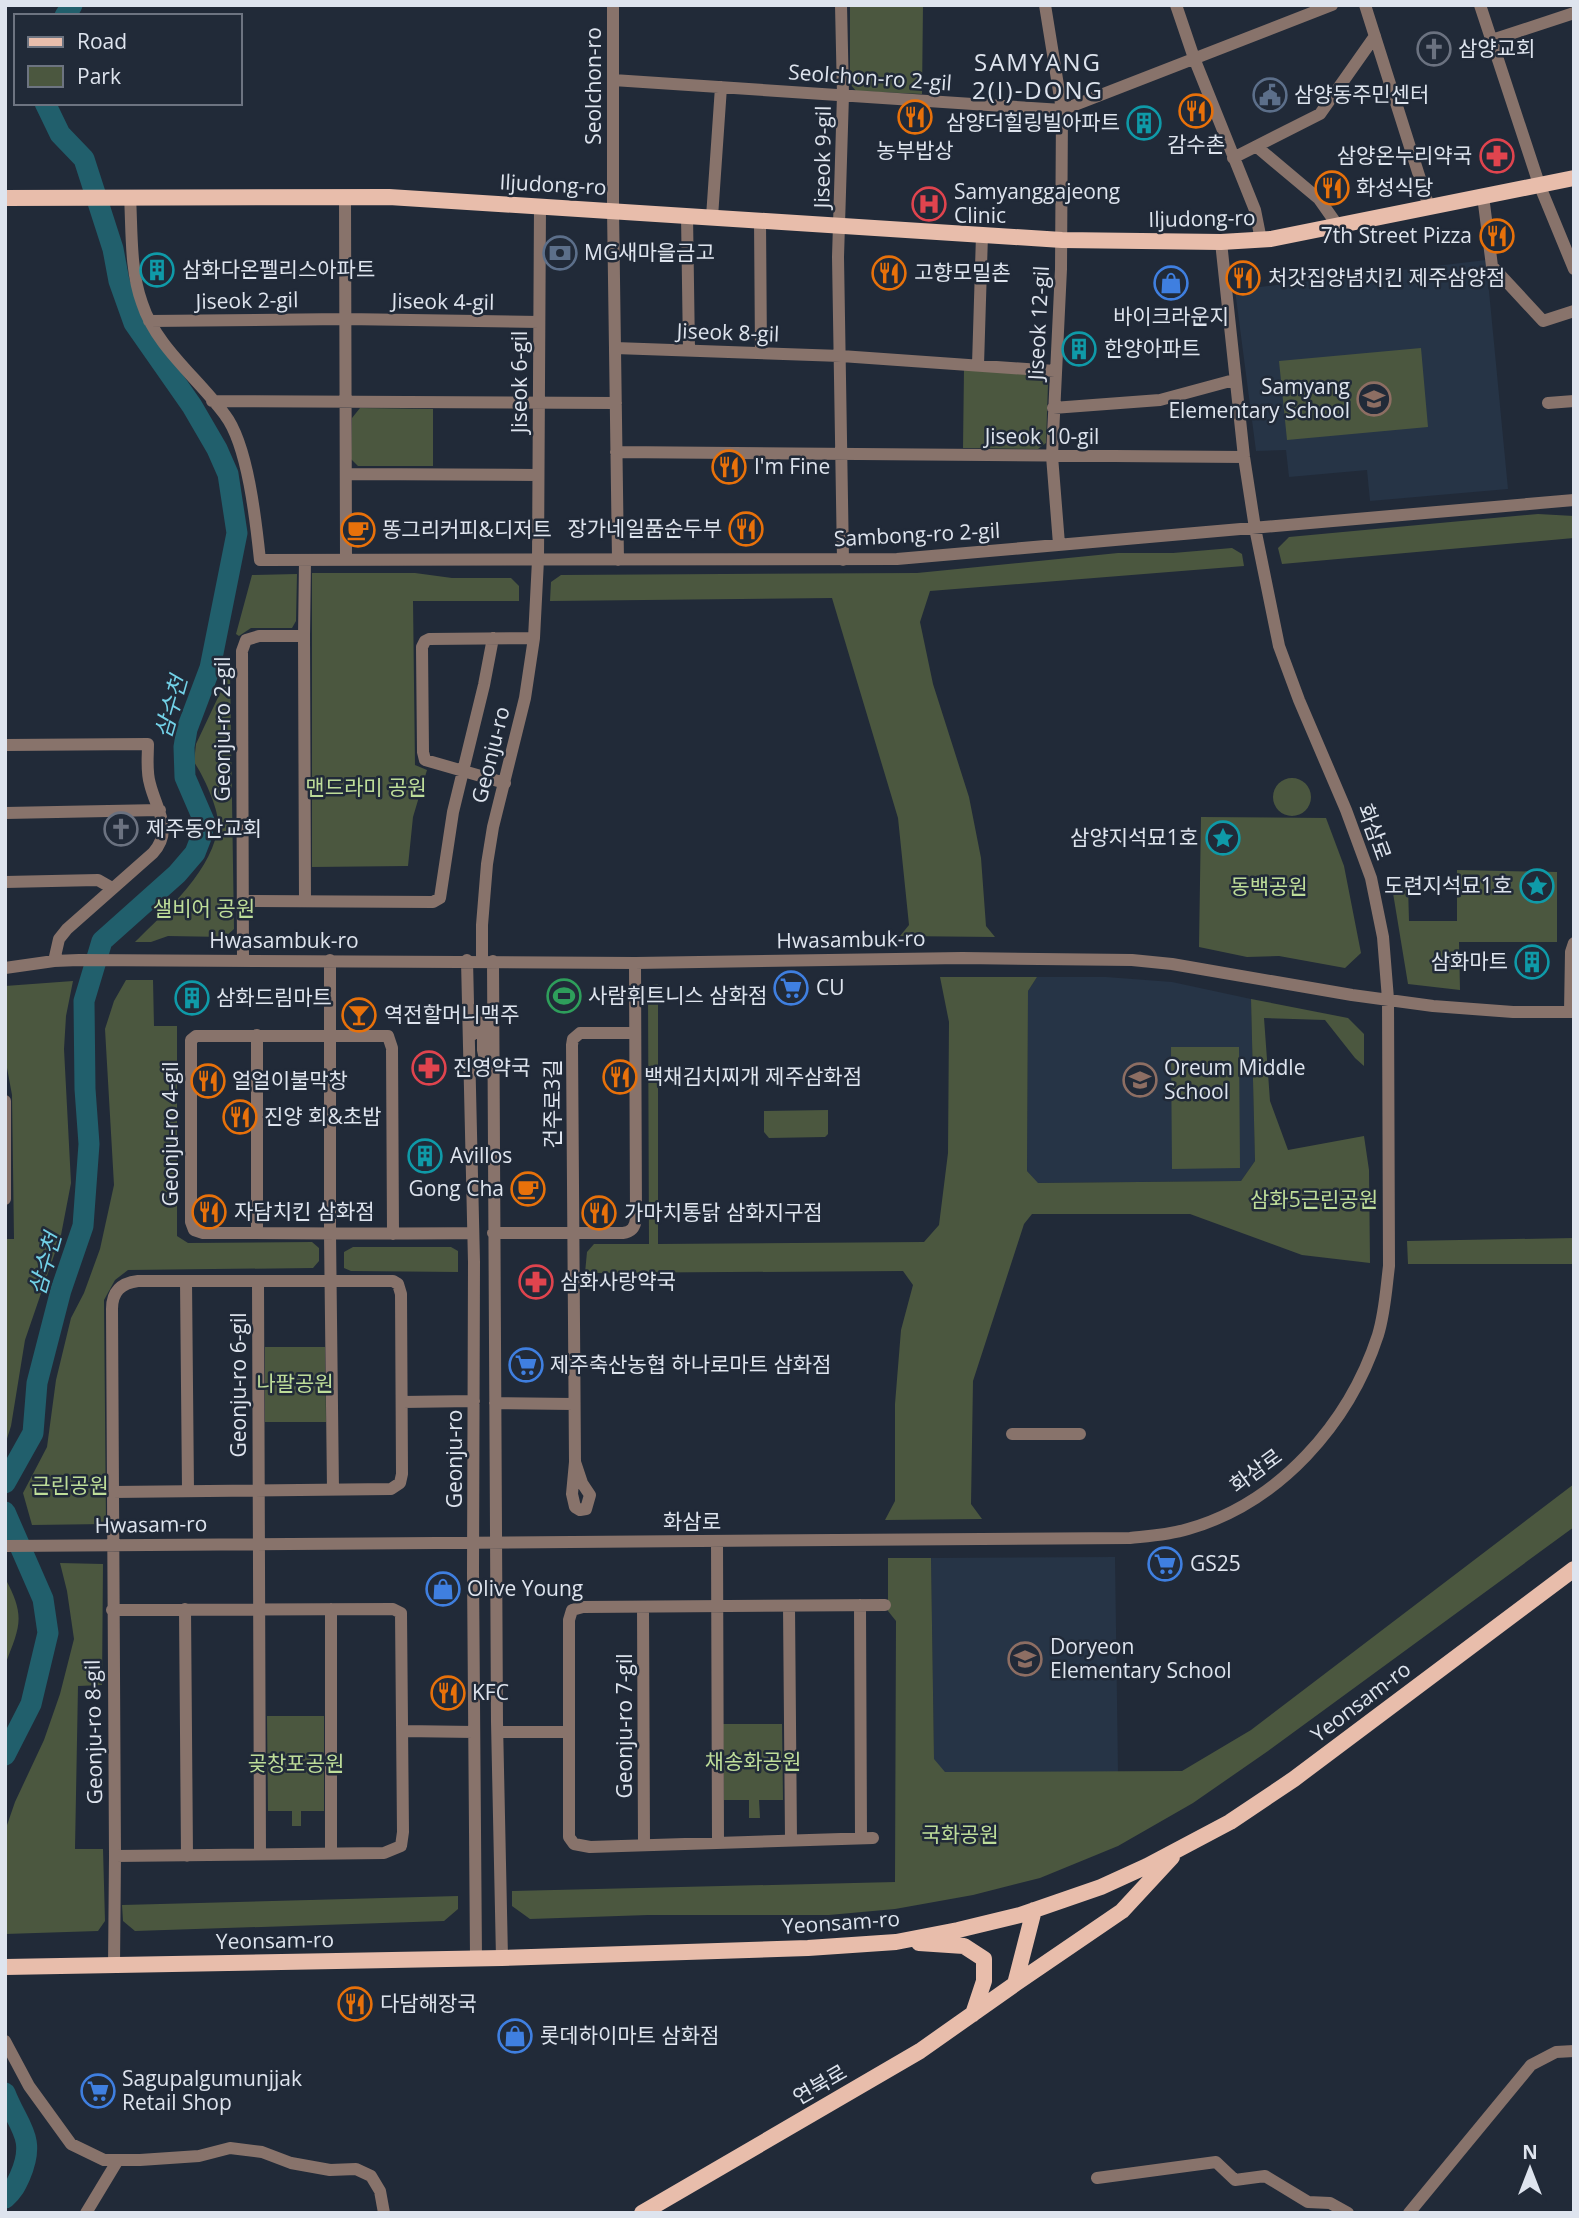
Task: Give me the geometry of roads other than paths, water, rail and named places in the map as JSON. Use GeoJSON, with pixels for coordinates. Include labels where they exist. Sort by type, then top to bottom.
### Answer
{"type":"FeatureCollection","features":[{"type":"Feature","properties":{"kind":"main road","name":"Iljudong-ro"},"geometry":{"type":"LineString","coordinates":[[5,198],[345,196],[613,209],[712,218],[1062,240],[1221,242],[1261,240],[1338,226],[1574,177]]}},
{"type":"Feature","properties":{"kind":"main road","name":"Yeonsam-ro"},"geometry":{"type":"LineString","coordinates":[[5,1967],[502,1958],[808,1948],[896,1942],[958,1930],[1034,1910],[1101,1886],[1230,1822],[1294,1779],[1574,1569]]}},
{"type":"Feature","properties":{"kind":"main road","name":"연북로"},"geometry":{"type":"LineString","coordinates":[[642,2213],[920,2051],[1122,1911],[1181,1848]]}},
{"type":"Feature","properties":{"kind":"main road"},"geometry":{"type":"LineString","coordinates":[[1014,1984],[1034,1910]]}},
{"type":"Feature","properties":{"kind":"main road"},"geometry":{"type":"LineString","coordinates":[[896,1942],[964,1946],[984,1959],[984,1981],[973,2014]]}},
{"type":"Feature","properties":{"kind":"street","name":"Seolchon-ro"},"geometry":{"type":"LineString","coordinates":[[613,5],[613,209]]}},
{"type":"Feature","properties":{"kind":"street","name":"Jiseok 9-gil"},"geometry":{"type":"LineString","coordinates":[[840,225],[843,95],[841,5]]}},
{"type":"Feature","properties":{"kind":"street","name":"Jiseok 12-gil"},"geometry":{"type":"LineString","coordinates":[[1045,5],[1062,110],[1062,240],[1052,456],[1059,544]]}},
{"type":"Feature","properties":{"kind":"street"},"geometry":{"type":"LineString","coordinates":[[1176,5],[1255,210],[1261,240]]}},
{"type":"Feature","properties":{"kind":"street","name":"Seolchon-ro 2-gil"},"geometry":{"type":"LineString","coordinates":[[613,80],[1062,110],[1332,5]]}},
{"type":"Feature","properties":{"kind":"street"},"geometry":{"type":"LineString","coordinates":[[1365,5],[1429,207]]}},
{"type":"Feature","properties":{"kind":"street"},"geometry":{"type":"LineString","coordinates":[[1480,5],[1539,184],[1574,268]]}},
{"type":"Feature","properties":{"kind":"street"},"geometry":{"type":"LineString","coordinates":[[1492,40],[1574,13]]}},
{"type":"Feature","properties":{"kind":"street"},"geometry":{"type":"LineString","coordinates":[[1233,158],[1320,114],[1375,36]]}},
{"type":"Feature","properties":{"kind":"street"},"geometry":{"type":"LineString","coordinates":[[712,218],[721,87]]}},
{"type":"Feature","properties":{"kind":"street"},"geometry":{"type":"LineString","coordinates":[[1256,147],[1320,199],[1338,226]]}},
{"type":"Feature","properties":{"kind":"street"},"geometry":{"type":"LineString","coordinates":[[125,196],[135,277],[149,321],[212,401],[616,403]]}},
{"type":"Feature","properties":{"kind":"street"},"geometry":{"type":"LineString","coordinates":[[345,196],[346,560]]}},
{"type":"Feature","properties":{"kind":"street"},"geometry":{"type":"LineString","coordinates":[[1483,196],[1492,266],[1543,321],[1574,311]]}},
{"type":"Feature","properties":{"kind":"street","name":"Jiseok 6-gil"},"geometry":{"type":"LineString","coordinates":[[538,559],[540,206]]}},
{"type":"Feature","properties":{"kind":"street"},"geometry":{"type":"LineString","coordinates":[[613,209],[618,559]]}},
{"type":"Feature","properties":{"kind":"street"},"geometry":{"type":"LineString","coordinates":[[687,215],[689,351]]}},
{"type":"Feature","properties":{"kind":"street"},"geometry":{"type":"LineString","coordinates":[[760,220],[761,353]]}},
{"type":"Feature","properties":{"kind":"street"},"geometry":{"type":"LineString","coordinates":[[840,225],[838,257],[843,559]]}},
{"type":"Feature","properties":{"kind":"street"},"geometry":{"type":"LineString","coordinates":[[978,365],[982,235]]}},
{"type":"Feature","properties":{"kind":"street","name":"화삼로"},"geometry":{"type":"LineString","coordinates":[[259,1542],[1130,1538],[1166,1535],[1224,1516],[1276,1484],[1307,1455],[1346,1405],[1362,1376],[1378,1334],[1386,1302],[1389,1266],[1388,999],[1383,937],[1371,878],[1279,646],[1255,528],[1244,457],[1221,242]]}},
{"type":"Feature","properties":{"kind":"street","name":"Jiseok 2-gil"},"geometry":{"type":"LineString","coordinates":[[149,321],[345,319]]}},
{"type":"Feature","properties":{"kind":"street","name":"Jiseok 4-gil"},"geometry":{"type":"LineString","coordinates":[[345,319],[539,322]]}},
{"type":"Feature","properties":{"kind":"street","name":"Jiseok 8-gil"},"geometry":{"type":"LineString","coordinates":[[615,348],[841,356]]}},
{"type":"Feature","properties":{"kind":"street"},"geometry":{"type":"LineString","coordinates":[[841,356],[1055,371]]}},
{"type":"Feature","properties":{"kind":"street","name":"Jiseok 12-gil"},"geometry":{"type":"LineString","coordinates":[[1053,408],[1160,400],[1234,380]]}},
{"type":"Feature","properties":{"kind":"street","name":"Sambong-ro 2-gil"},"geometry":{"type":"LineString","coordinates":[[212,401],[226,416],[239,444],[256,523],[260,560],[843,559],[944,556],[1574,500]]}},
{"type":"Feature","properties":{"kind":"street"},"geometry":{"type":"LineString","coordinates":[[1548,403],[1574,401]]}},
{"type":"Feature","properties":{"kind":"street"},"geometry":{"type":"LineString","coordinates":[[616,452],[840,455]]}},
{"type":"Feature","properties":{"kind":"street","name":"Jiseok 10-gil"},"geometry":{"type":"LineString","coordinates":[[840,455],[1244,457]]}},
{"type":"Feature","properties":{"kind":"street"},"geometry":{"type":"LineString","coordinates":[[346,474],[538,475]]}},
{"type":"Feature","properties":{"kind":"street","name":"Geonju-ro"},"geometry":{"type":"LineString","coordinates":[[502,1958],[493,1233],[494,1097],[484,883],[493,827],[527,687],[534,638],[538,559]]}},
{"type":"Feature","properties":{"kind":"street"},"geometry":{"type":"LineString","coordinates":[[305,560],[305,901]]}},
{"type":"Feature","properties":{"kind":"street","name":"Geonju-ro 2-gil"},"geometry":{"type":"LineString","coordinates":[[243,961],[243,647],[246,640],[254,636],[304,636]]}},
{"type":"Feature","properties":{"kind":"street"},"geometry":{"type":"LineString","coordinates":[[244,901],[433,902],[440,898],[447,844],[493,638]]}},
{"type":"Feature","properties":{"kind":"street"},"geometry":{"type":"LineString","coordinates":[[505,783],[430,762],[424,757],[422,647],[429,639],[534,638]]}},
{"type":"Feature","properties":{"kind":"street"},"geometry":{"type":"LineString","coordinates":[[5,745],[148,744],[149,781],[164,830],[159,846],[59,939],[54,961],[5,968]]}},
{"type":"Feature","properties":{"kind":"street"},"geometry":{"type":"LineString","coordinates":[[5,813],[160,810]]}},
{"type":"Feature","properties":{"kind":"street"},"geometry":{"type":"LineString","coordinates":[[5,882],[98,880],[112,888]]}},
{"type":"Feature","properties":{"kind":"street"},"geometry":{"type":"LineString","coordinates":[[1572,1012],[1571,952],[1574,943]]}},
{"type":"Feature","properties":{"kind":"street","name":"Hwasambuk-ro"},"geometry":{"type":"LineString","coordinates":[[54,961],[467,960],[635,963],[962,958],[1132,960],[1184,966],[1352,995],[1460,1008],[1513,1012],[1572,1012]]}},
{"type":"Feature","properties":{"kind":"street"},"geometry":{"type":"LineString","coordinates":[[330,960],[333,1490]]}},
{"type":"Feature","properties":{"kind":"street","name":"Geonju-ro"},"geometry":{"type":"LineString","coordinates":[[467,960],[473,1233],[476,1958]]}},
{"type":"Feature","properties":{"kind":"street"},"geometry":{"type":"LineString","coordinates":[[493,1233],[628,1232],[635,1223],[635,963]]}},
{"type":"Feature","properties":{"kind":"street"},"geometry":{"type":"LineString","coordinates":[[469,1047],[474,1027],[480,1020],[494,1097]]}},
{"type":"Feature","properties":{"kind":"street","name":"건주로3길"},"geometry":{"type":"LineString","coordinates":[[575,1462],[573,1039],[580,1033],[635,1033]]}},
{"type":"Feature","properties":{"kind":"street"},"geometry":{"type":"LineString","coordinates":[[257,1035],[257,1233]]}},
{"type":"Feature","properties":{"kind":"street","name":"Geonju-ro 4-gil"},"geometry":{"type":"LineString","coordinates":[[393,1234],[391,1041],[388,1036],[196,1036],[191,1040],[191,1227],[203,1233],[330,1234],[393,1234],[473,1233]]}},
{"type":"Feature","properties":{"kind":"street"},"geometry":{"type":"LineString","coordinates":[[5,1101],[5,1199]]}},
{"type":"Feature","properties":{"kind":"street"},"geometry":{"type":"LineString","coordinates":[[258,1280],[393,1281],[400,1288],[400,1483],[391,1489],[112,1492],[112,1300],[117,1290],[130,1282],[258,1280]]}},
{"type":"Feature","properties":{"kind":"street","name":"Geonju-ro 6-gil"},"geometry":{"type":"LineString","coordinates":[[258,1280],[259,1608]]}},
{"type":"Feature","properties":{"kind":"street"},"geometry":{"type":"LineString","coordinates":[[186,1281],[188,1491]]}},
{"type":"Feature","properties":{"kind":"street"},"geometry":{"type":"LineString","coordinates":[[402,1402],[474,1401]]}},
{"type":"Feature","properties":{"kind":"street"},"geometry":{"type":"LineString","coordinates":[[495,1403],[574,1404]]}},
{"type":"Feature","properties":{"kind":"street"},"geometry":{"type":"LineString","coordinates":[[1012,1434],[1080,1434]]}},
{"type":"Feature","properties":{"kind":"street","name":"Geonju-ro 8-gil"},"geometry":{"type":"LineString","coordinates":[[112,1492],[114,1966]]}},
{"type":"Feature","properties":{"kind":"street"},"geometry":{"type":"LineString","coordinates":[[717,1541],[718,1842]]}},
{"type":"Feature","properties":{"kind":"street","name":"Hwasam-ro"},"geometry":{"type":"LineString","coordinates":[[5,1546],[259,1542]]}},
{"type":"Feature","properties":{"kind":"street"},"geometry":{"type":"LineString","coordinates":[[860,1605],[867,1838],[584,1847],[571,1841],[570,1613],[576,1608],[583,1606],[643,1607],[716,1606],[789,1606],[860,1605],[885,1605]]}},
{"type":"Feature","properties":{"kind":"street"},"geometry":{"type":"LineString","coordinates":[[789,1606],[791,1840]]}},
{"type":"Feature","properties":{"kind":"street","name":"Geonju-ro 7-gil"},"geometry":{"type":"LineString","coordinates":[[643,1607],[645,1845]]}},
{"type":"Feature","properties":{"kind":"street"},"geometry":{"type":"LineString","coordinates":[[259,1608],[260,1854]]}},
{"type":"Feature","properties":{"kind":"street"},"geometry":{"type":"LineString","coordinates":[[185,1609],[187,1856]]}},
{"type":"Feature","properties":{"kind":"street"},"geometry":{"type":"LineString","coordinates":[[331,1609],[331,1853]]}},
{"type":"Feature","properties":{"kind":"street"},"geometry":{"type":"LineString","coordinates":[[112,1610],[393,1609],[401,1614],[403,1731],[401,1846],[384,1853],[115,1856]]}},
{"type":"Feature","properties":{"kind":"street"},"geometry":{"type":"LineString","coordinates":[[403,1731],[474,1732]]}},
{"type":"Feature","properties":{"kind":"street"},"geometry":{"type":"LineString","coordinates":[[498,1732],[569,1731]]}},
{"type":"Feature","properties":{"kind":"street"},"geometry":{"type":"LineString","coordinates":[[5,2041],[29,2086],[71,2144],[104,2160],[199,2156],[230,2148],[262,2152],[291,2163],[330,2170],[356,2169],[371,2176],[380,2190],[384,2213]]}},
{"type":"Feature","properties":{"kind":"street"},"geometry":{"type":"LineString","coordinates":[[1409,2213],[1531,2065],[1556,2052],[1574,2051]]}},
{"type":"Feature","properties":{"kind":"street"},"geometry":{"type":"LineString","coordinates":[[86,2213],[118,2160]]}},
{"type":"Feature","properties":{"kind":"street"},"geometry":{"type":"LineString","coordinates":[[1097,2179],[1216,2162],[1236,2180],[1265,2176],[1308,2202],[1330,2203],[1348,2213]]}},
{"type":"Feature","properties":{"kind":"waterway","name":"삼수천"},"geometry":{"type":"LineString","coordinates":[[66,14],[72,5]]}},
{"type":"Feature","properties":{"kind":"waterway","name":"삼수천"},"geometry":{"type":"LineString","coordinates":[[5,1483],[33,1433],[37,1383],[61,1290],[83,1226],[89,1144],[84,1001],[102,941],[177,874],[195,853],[202,835],[204,821],[185,777],[184,747],[187,729],[210,668],[237,533],[228,474],[217,449],[192,406],[134,323],[84,159],[60,134],[46,105]]}},
{"type":"Feature","properties":{"kind":"waterway","name":"삼수천"},"geometry":{"type":"LineString","coordinates":[[5,1512],[43,1599],[48,1633],[31,1704],[5,1755]]}},
{"type":"Feature","properties":{"kind":"waterway","name":"삼수천"},"geometry":{"type":"LineString","coordinates":[[5,2093],[24,2133],[27,2151],[19,2179],[5,2198]]}},
{"type":"Feature","properties":{"kind":"place","name":"삼양교회"},"geometry":{"type":"Point","coordinates":[1434,49]}},
{"type":"Feature","properties":{"kind":"place","name":"삼양동주민센터"},"geometry":{"type":"Point","coordinates":[1270,95]}},
{"type":"Feature","properties":{"kind":"place","name":"감수촌"},"geometry":{"type":"Point","coordinates":[1196,111]}},
{"type":"Feature","properties":{"kind":"place","name":"농부밥상"},"geometry":{"type":"Point","coordinates":[915,117]}},
{"type":"Feature","properties":{"kind":"place","name":"삼양더힐링빌아파트"},"geometry":{"type":"Point","coordinates":[1144,123]}},
{"type":"Feature","properties":{"kind":"place","name":"삼양온누리약국"},"geometry":{"type":"Point","coordinates":[1497,156]}},
{"type":"Feature","properties":{"kind":"place","name":"화성식당"},"geometry":{"type":"Point","coordinates":[1332,188]}},
{"type":"Feature","properties":{"kind":"place","name":"Samyanggajeong Clinic"},"geometry":{"type":"Point","coordinates":[929,204]}},
{"type":"Feature","properties":{"kind":"place","name":"7th Street Pizza"},"geometry":{"type":"Point","coordinates":[1497,236]}},
{"type":"Feature","properties":{"kind":"place","name":"MG새마을금고"},"geometry":{"type":"Point","coordinates":[560,253]}},
{"type":"Feature","properties":{"kind":"place","name":"삼화다온펠리스아파트"},"geometry":{"type":"Point","coordinates":[157,270]}},
{"type":"Feature","properties":{"kind":"place","name":"고향모밀촌"},"geometry":{"type":"Point","coordinates":[889,273]}},
{"type":"Feature","properties":{"kind":"place","name":"처갓집양념치킨 제주삼양점"},"geometry":{"type":"Point","coordinates":[1243,278]}},
{"type":"Feature","properties":{"kind":"place","name":"바이크라운지"},"geometry":{"type":"Point","coordinates":[1171,283]}},
{"type":"Feature","properties":{"kind":"place","name":"한양아파트"},"geometry":{"type":"Point","coordinates":[1079,349]}},
{"type":"Feature","properties":{"kind":"place","name":"Samyang Elementary School"},"geometry":{"type":"Point","coordinates":[1374,399]}},
{"type":"Feature","properties":{"kind":"place","name":"I'm Fine"},"geometry":{"type":"Point","coordinates":[729,467]}},
{"type":"Feature","properties":{"kind":"place","name":"장가네일품순두부"},"geometry":{"type":"Point","coordinates":[746,529]}},
{"type":"Feature","properties":{"kind":"place","name":"똥그리커피&디저트"},"geometry":{"type":"Point","coordinates":[358,530]}},
{"type":"Feature","properties":{"kind":"place","name":"제주동안교회"},"geometry":{"type":"Point","coordinates":[121,829]}},
{"type":"Feature","properties":{"kind":"place","name":"삼양지석묘1호"},"geometry":{"type":"Point","coordinates":[1223,838]}},
{"type":"Feature","properties":{"kind":"place","name":"도련지석묘1호"},"geometry":{"type":"Point","coordinates":[1537,886]}},
{"type":"Feature","properties":{"kind":"place","name":"삼화마트"},"geometry":{"type":"Point","coordinates":[1532,962]}},
{"type":"Feature","properties":{"kind":"place","name":"CU"},"geometry":{"type":"Point","coordinates":[791,988]}},
{"type":"Feature","properties":{"kind":"place","name":"사람휘트니스 삼화점"},"geometry":{"type":"Point","coordinates":[564,996]}},
{"type":"Feature","properties":{"kind":"place","name":"삼화드림마트"},"geometry":{"type":"Point","coordinates":[192,998]}},
{"type":"Feature","properties":{"kind":"place","name":"역전할머니맥주"},"geometry":{"type":"Point","coordinates":[359,1015]}},
{"type":"Feature","properties":{"kind":"place","name":"진영약국"},"geometry":{"type":"Point","coordinates":[429,1068]}},
{"type":"Feature","properties":{"kind":"place","name":"백채김치찌개 제주삼화점"},"geometry":{"type":"Point","coordinates":[620,1077]}},
{"type":"Feature","properties":{"kind":"place","name":"Oreum Middle School"},"geometry":{"type":"Point","coordinates":[1140,1080]}},
{"type":"Feature","properties":{"kind":"place","name":"얼얼이불막창"},"geometry":{"type":"Point","coordinates":[208,1081]}},
{"type":"Feature","properties":{"kind":"place","name":"진양 회&초밥"},"geometry":{"type":"Point","coordinates":[240,1117]}},
{"type":"Feature","properties":{"kind":"place","name":"Avillos"},"geometry":{"type":"Point","coordinates":[425,1156]}},
{"type":"Feature","properties":{"kind":"place","name":"Gong Cha"},"geometry":{"type":"Point","coordinates":[528,1189]}},
{"type":"Feature","properties":{"kind":"place","name":"자담치킨 삼화점"},"geometry":{"type":"Point","coordinates":[209,1212]}},
{"type":"Feature","properties":{"kind":"place","name":"가마치통닭 삼화지구점"},"geometry":{"type":"Point","coordinates":[599,1213]}},
{"type":"Feature","properties":{"kind":"place","name":"삼화사랑약국"},"geometry":{"type":"Point","coordinates":[536,1282]}},
{"type":"Feature","properties":{"kind":"place","name":"제주축산농협 하나로마트 삼화점"},"geometry":{"type":"Point","coordinates":[526,1365]}},
{"type":"Feature","properties":{"kind":"place","name":"GS25"},"geometry":{"type":"Point","coordinates":[1165,1564]}},
{"type":"Feature","properties":{"kind":"place","name":"Olive Young"},"geometry":{"type":"Point","coordinates":[443,1589]}},
{"type":"Feature","properties":{"kind":"place","name":"Doryeon Elementary School"},"geometry":{"type":"Point","coordinates":[1025,1659]}},
{"type":"Feature","properties":{"kind":"place","name":"KFC"},"geometry":{"type":"Point","coordinates":[448,1693]}},
{"type":"Feature","properties":{"kind":"place","name":"다담해장국"},"geometry":{"type":"Point","coordinates":[355,2004]}},
{"type":"Feature","properties":{"kind":"place","name":"롯데하이마트 삼화점"},"geometry":{"type":"Point","coordinates":[515,2036]}},
{"type":"Feature","properties":{"kind":"place","name":"Sagupalgumunjjak Retail Shop"},"geometry":{"type":"Point","coordinates":[98,2091]}},
{"type":"Feature","properties":{"kind":"district","name":"SAMYANG 2(I)-DONG"},"geometry":{"type":"Point","coordinates":[1038,77]}},
{"type":"Feature","properties":{"kind":"park label","name":"맨드라미 공원"},"geometry":{"type":"Point","coordinates":[366,788]}},
{"type":"Feature","properties":{"kind":"park label","name":"동백공원"},"geometry":{"type":"Point","coordinates":[1269,887]}},
{"type":"Feature","properties":{"kind":"park label","name":"샐비어 공원"},"geometry":{"type":"Point","coordinates":[204,909]}},
{"type":"Feature","properties":{"kind":"park label","name":"삼화5근린공원"},"geometry":{"type":"Point","coordinates":[1314,1200]}},
{"type":"Feature","properties":{"kind":"park label","name":"나팔공원"},"geometry":{"type":"Point","coordinates":[295,1384]}},
{"type":"Feature","properties":{"kind":"park label","name":"근린공원"},"geometry":{"type":"Point","coordinates":[70,1486]}},
{"type":"Feature","properties":{"kind":"park label","name":"채송화공원"},"geometry":{"type":"Point","coordinates":[753,1762]}},
{"type":"Feature","properties":{"kind":"park label","name":"곶창포공원"},"geometry":{"type":"Point","coordinates":[296,1764]}},
{"type":"Feature","properties":{"kind":"park label","name":"국화공원"},"geometry":{"type":"Point","coordinates":[960,1835]}}]}
